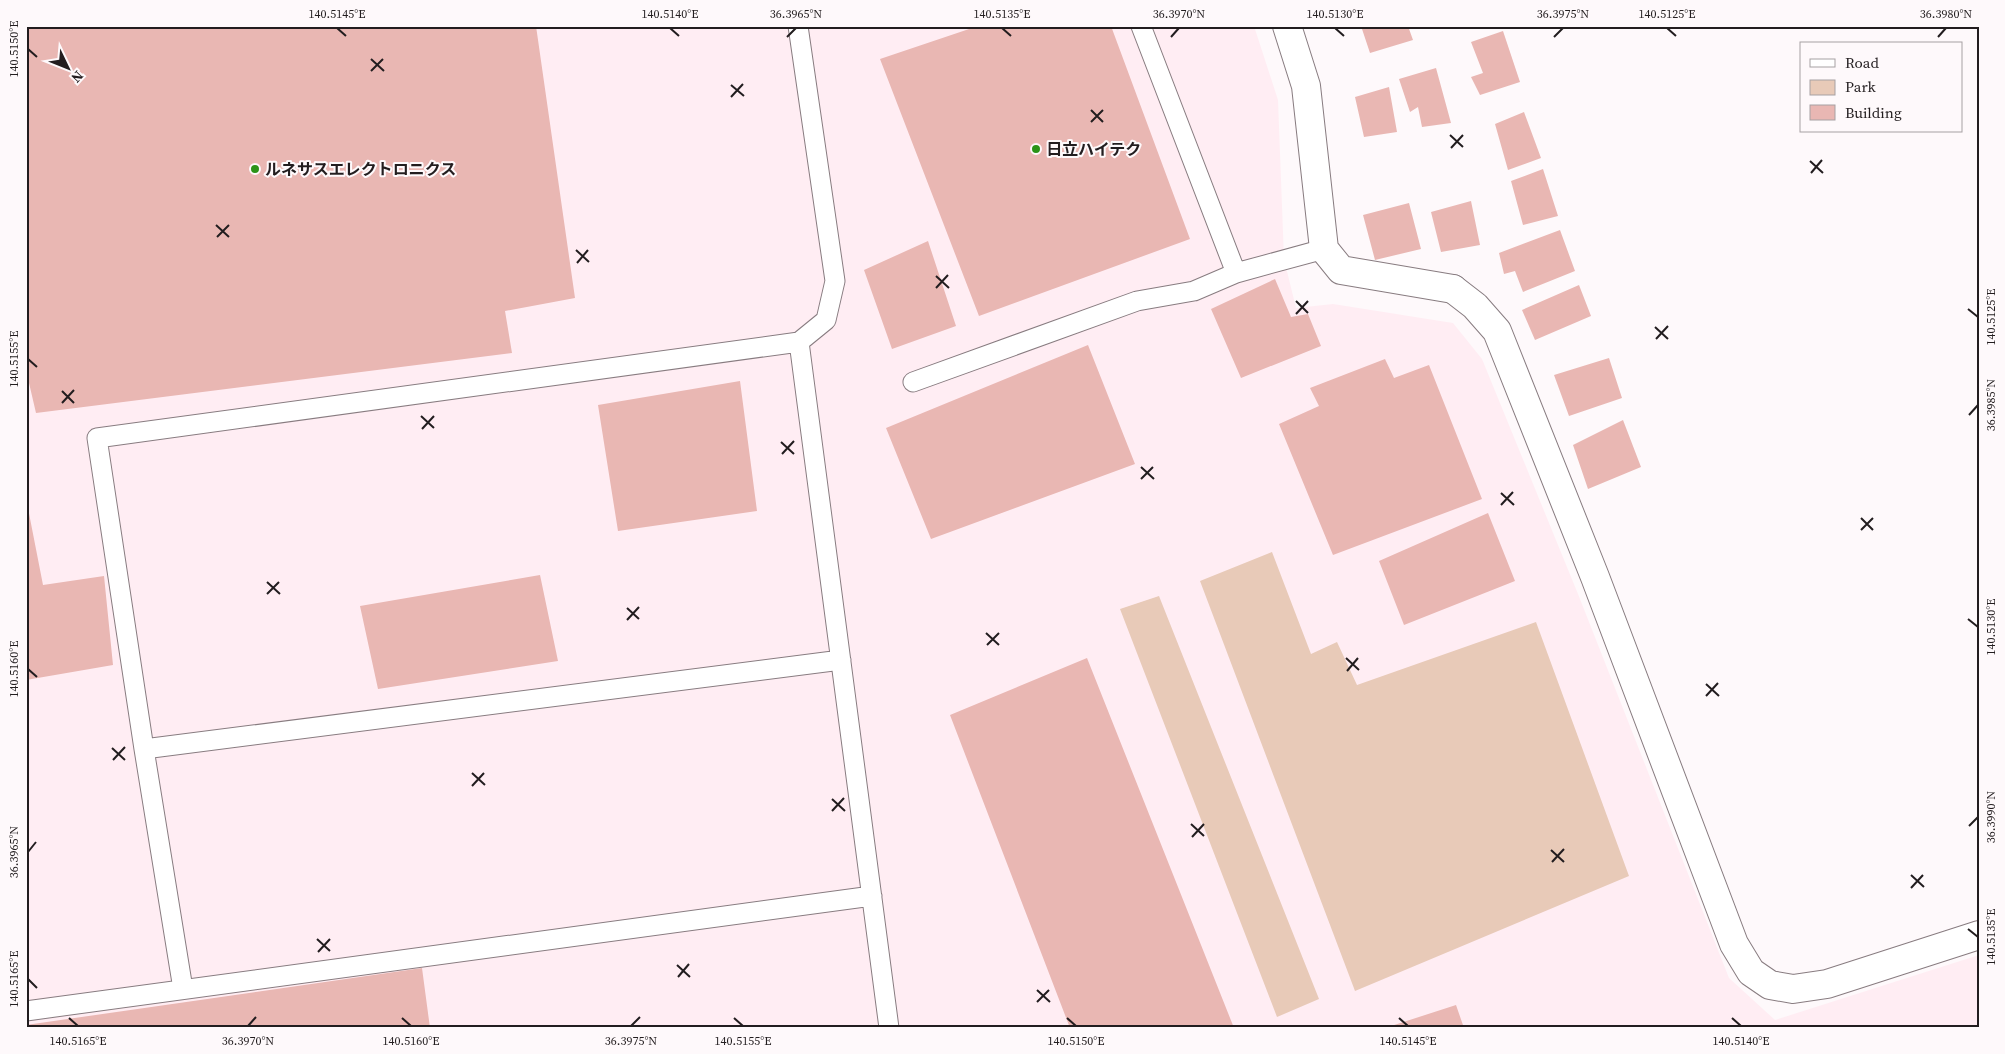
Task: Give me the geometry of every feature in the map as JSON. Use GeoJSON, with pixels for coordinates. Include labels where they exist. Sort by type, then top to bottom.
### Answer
{"type":"FeatureCollection","features":[{"type":"Feature","properties":{"kind":"street"},"geometry":{"type":"LineString","coordinates":[[1287,26],[1306,86],[1324,249],[1341,270],[1453,289],[1475,306],[1497,331],[1595,577],[1734,944],[1751,972],[1770,985],[1793,989],[1827,984],[1979,935]]}},
{"type":"Feature","properties":{"kind":"lane"},"geometry":{"type":"LineString","coordinates":[[184,989],[144,749],[97,438],[799,342],[826,320],[835,281],[798,26]]}},
{"type":"Feature","properties":{"kind":"lane"},"geometry":{"type":"LineString","coordinates":[[1141,26],[1236,273]]}},
{"type":"Feature","properties":{"kind":"lane"},"geometry":{"type":"LineString","coordinates":[[913,382],[1137,301],[1194,291],[1236,273],[1324,249]]}},
{"type":"Feature","properties":{"kind":"lane"},"geometry":{"type":"LineString","coordinates":[[799,342],[889,1028]]}},
{"type":"Feature","properties":{"kind":"lane"},"geometry":{"type":"LineString","coordinates":[[144,749],[841,660]]}},
{"type":"Feature","properties":{"kind":"lane"},"geometry":{"type":"LineString","coordinates":[[26,1011],[872,896]]}},
{"type":"Feature","properties":{"kind":"shaded area"},"geometry":{"type":"Polygon","coordinates":[[[26,26],[1254,26],[1278,100],[1284,259],[1296,308],[1333,304],[1453,323],[1482,359],[1578,594],[1729,978],[1775,1020],[1979,955],[1979,1028],[26,1028],[26,26]]]}},
{"type":"Feature","properties":{"kind":"green space"},"geometry":{"type":"Polygon","coordinates":[[[1272,552],[1311,654],[1337,642],[1357,685],[1536,622],[1629,876],[1355,991],[1200,581],[1272,552]]]}},
{"type":"Feature","properties":{"kind":"green space"},"geometry":{"type":"Polygon","coordinates":[[[1159,596],[1319,999],[1277,1017],[1120,609],[1159,596]]]}},
{"type":"Feature","properties":{"kind":"building","name":"ルネサスエレクトロニクス"},"geometry":{"type":"Polygon","coordinates":[[[26,26],[536,26],[575,298],[505,311],[512,353],[36,413],[26,370],[26,26]]]}},
{"type":"Feature","properties":{"kind":"building","name":"日立ハイテク"},"geometry":{"type":"Polygon","coordinates":[[[978,26],[1111,26],[1190,239],[979,316],[880,59],[978,26]]]}},
{"type":"Feature","properties":{"kind":"building"},"geometry":{"type":"Polygon","coordinates":[[[1361,26],[1408,26],[1413,40],[1370,53],[1361,26]]]}},
{"type":"Feature","properties":{"kind":"building"},"geometry":{"type":"Polygon","coordinates":[[[1503,31],[1520,82],[1480,95],[1471,77],[1483,73],[1471,42],[1503,31]]]}},
{"type":"Feature","properties":{"kind":"building"},"geometry":{"type":"Polygon","coordinates":[[[1436,68],[1451,123],[1422,127],[1418,107],[1410,112],[1399,79],[1436,68]]]}},
{"type":"Feature","properties":{"kind":"building"},"geometry":{"type":"Polygon","coordinates":[[[1389,87],[1397,132],[1364,137],[1355,97],[1389,87]]]}},
{"type":"Feature","properties":{"kind":"building"},"geometry":{"type":"Polygon","coordinates":[[[1524,112],[1541,158],[1508,170],[1495,124],[1524,112]]]}},
{"type":"Feature","properties":{"kind":"building"},"geometry":{"type":"Polygon","coordinates":[[[1543,169],[1558,216],[1523,225],[1511,181],[1543,169]]]}},
{"type":"Feature","properties":{"kind":"building"},"geometry":{"type":"Polygon","coordinates":[[[1471,201],[1480,245],[1441,252],[1431,212],[1471,201]]]}},
{"type":"Feature","properties":{"kind":"building"},"geometry":{"type":"Polygon","coordinates":[[[1409,203],[1421,249],[1375,260],[1363,215],[1409,203]]]}},
{"type":"Feature","properties":{"kind":"building"},"geometry":{"type":"Polygon","coordinates":[[[1560,230],[1575,271],[1523,292],[1515,271],[1504,274],[1499,253],[1560,230]]]}},
{"type":"Feature","properties":{"kind":"building"},"geometry":{"type":"Polygon","coordinates":[[[928,241],[956,326],[892,349],[864,270],[928,241]]]}},
{"type":"Feature","properties":{"kind":"building"},"geometry":{"type":"Polygon","coordinates":[[[1275,279],[1291,317],[1308,314],[1321,346],[1241,378],[1211,309],[1275,279]]]}},
{"type":"Feature","properties":{"kind":"building"},"geometry":{"type":"Polygon","coordinates":[[[1579,285],[1591,316],[1535,340],[1522,310],[1579,285]]]}},
{"type":"Feature","properties":{"kind":"building"},"geometry":{"type":"Polygon","coordinates":[[[1088,345],[1135,464],[931,539],[886,428],[1088,345]]]}},
{"type":"Feature","properties":{"kind":"building"},"geometry":{"type":"Polygon","coordinates":[[[1609,358],[1622,398],[1569,416],[1554,375],[1609,358]]]}},
{"type":"Feature","properties":{"kind":"building"},"geometry":{"type":"Polygon","coordinates":[[[1385,359],[1394,378],[1429,365],[1482,499],[1333,555],[1279,424],[1319,406],[1310,388],[1385,359]]]}},
{"type":"Feature","properties":{"kind":"building"},"geometry":{"type":"Polygon","coordinates":[[[740,381],[757,511],[618,531],[598,405],[740,381]]]}},
{"type":"Feature","properties":{"kind":"building"},"geometry":{"type":"Polygon","coordinates":[[[1623,420],[1641,467],[1588,489],[1573,445],[1623,420]]]}},
{"type":"Feature","properties":{"kind":"building"},"geometry":{"type":"Polygon","coordinates":[[[26,498],[43,585],[104,576],[113,665],[26,680],[26,498]]]}},
{"type":"Feature","properties":{"kind":"building"},"geometry":{"type":"Polygon","coordinates":[[[1488,513],[1515,581],[1404,625],[1379,561],[1488,513]]]}},
{"type":"Feature","properties":{"kind":"building"},"geometry":{"type":"Polygon","coordinates":[[[540,575],[558,661],[378,689],[360,606],[540,575]]]}},
{"type":"Feature","properties":{"kind":"building"},"geometry":{"type":"Polygon","coordinates":[[[1087,658],[1234,1028],[1070,1028],[950,715],[1087,658]]]}},
{"type":"Feature","properties":{"kind":"building"},"geometry":{"type":"Polygon","coordinates":[[[422,968],[430,1028],[26,1028],[26,1025],[422,968]]]}},
{"type":"Feature","properties":{"kind":"building"},"geometry":{"type":"Polygon","coordinates":[[[1456,1005],[1464,1028],[1388,1028],[1388,1027],[1456,1005]]]}},
{"type":"Feature","properties":{"kind":"place","name":"日立ハイテク"},"geometry":{"type":"Point","coordinates":[1036,149]}},
{"type":"Feature","properties":{"kind":"place","name":"ルネサスエレクトロニクス"},"geometry":{"type":"Point","coordinates":[255,169]}}]}
